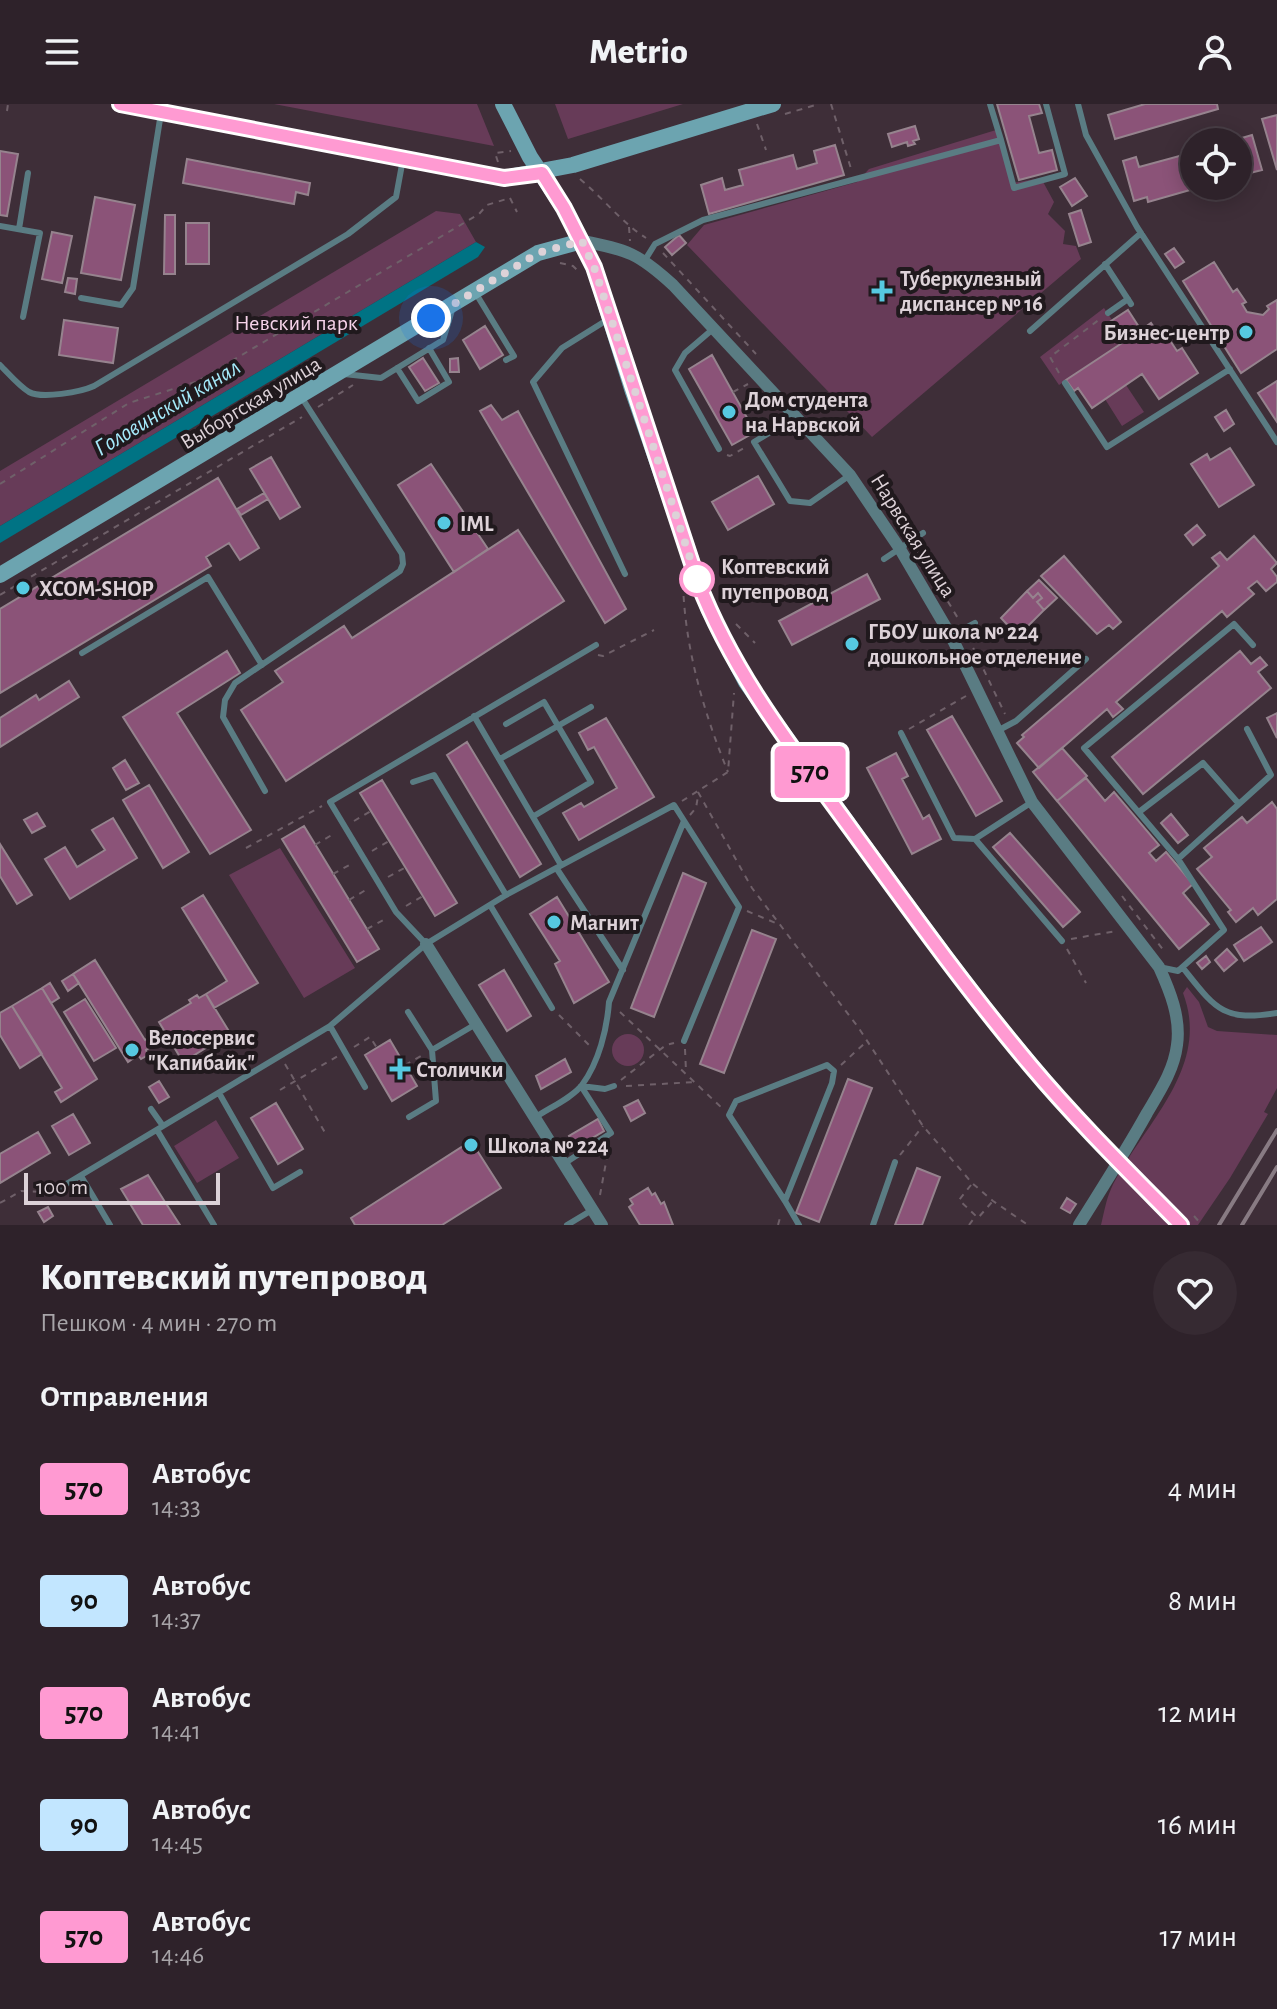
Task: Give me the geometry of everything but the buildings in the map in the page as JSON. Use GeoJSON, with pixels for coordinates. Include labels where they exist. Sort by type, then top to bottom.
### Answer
{"type":"FeatureCollection","features":[{"type":"Feature","properties":{"kind":"street"},"geometry":{"type":"LineString","coordinates":[[120,104],[504,178],[542,173],[773,104]]}},
{"type":"Feature","properties":{"kind":"street"},"geometry":{"type":"LineString","coordinates":[[503,104],[523,145],[582,241],[708,608],[746,682],[959,977],[1032,1067],[1093,1136],[1186,1219]]}},
{"type":"Feature","properties":{"kind":"street","name":"Нарвская улица"},"geometry":{"type":"LineString","coordinates":[[582,241],[629,252],[645,260],[850,475],[900,549],[951,636],[1032,802],[1159,967],[1168,986],[1177,1023],[1178,1043],[1174,1062],[1135,1134],[1079,1225]]}},
{"type":"Feature","properties":{"kind":"street","name":"Выборгская улица"},"geometry":{"type":"LineString","coordinates":[[0,575],[306,405],[340,374],[538,253],[582,241]]}},
{"type":"Feature","properties":{"kind":"street"},"geometry":{"type":"LineString","coordinates":[[426,944],[602,1225]]}},
{"type":"Feature","properties":{"kind":"lane"},"geometry":{"type":"LineString","coordinates":[[990,104],[1014,188],[1065,174],[1046,104]]}},
{"type":"Feature","properties":{"kind":"lane"},"geometry":{"type":"LineString","coordinates":[[1078,104],[1086,135],[1141,233],[1148,238],[1277,442]]}},
{"type":"Feature","properties":{"kind":"lane"},"geometry":{"type":"LineString","coordinates":[[81,298],[121,305],[133,288],[161,113]]}},
{"type":"Feature","properties":{"kind":"lane"},"geometry":{"type":"LineString","coordinates":[[645,260],[655,244],[703,220],[1001,140]]}},
{"type":"Feature","properties":{"kind":"lane"},"geometry":{"type":"LineString","coordinates":[[0,365],[35,394],[79,391],[94,386],[348,234],[396,197],[403,159]]}},
{"type":"Feature","properties":{"kind":"lane"},"geometry":{"type":"LineString","coordinates":[[19,229],[28,173]]}},
{"type":"Feature","properties":{"kind":"lane"},"geometry":{"type":"LineString","coordinates":[[0,226],[40,233],[23,317]]}},
{"type":"Feature","properties":{"kind":"lane"},"geometry":{"type":"LineString","coordinates":[[1030,331],[1141,233]]}},
{"type":"Feature","properties":{"kind":"lane"},"geometry":{"type":"LineString","coordinates":[[1105,264],[1129,301],[1108,313]]}},
{"type":"Feature","properties":{"kind":"lane"},"geometry":{"type":"LineString","coordinates":[[475,292],[514,356],[506,360]]}},
{"type":"Feature","properties":{"kind":"lane"},"geometry":{"type":"LineString","coordinates":[[340,374],[381,378],[443,340],[454,304]]}},
{"type":"Feature","properties":{"kind":"lane"},"geometry":{"type":"LineString","coordinates":[[610,318],[562,348],[533,382],[625,574]]}},
{"type":"Feature","properties":{"kind":"lane"},"geometry":{"type":"LineString","coordinates":[[713,329],[685,353],[675,370],[719,449]]}},
{"type":"Feature","properties":{"kind":"lane"},"geometry":{"type":"LineString","coordinates":[[397,368],[418,401],[449,382],[429,348]]}},
{"type":"Feature","properties":{"kind":"lane"},"geometry":{"type":"LineString","coordinates":[[431,370],[439,365]]}},
{"type":"Feature","properties":{"kind":"lane"},"geometry":{"type":"LineString","coordinates":[[1065,383],[1107,447],[1230,369]]}},
{"type":"Feature","properties":{"kind":"lane"},"geometry":{"type":"LineString","coordinates":[[408,385],[417,379]]}},
{"type":"Feature","properties":{"kind":"lane"},"geometry":{"type":"LineString","coordinates":[[265,791],[223,717],[225,700],[235,683],[400,571],[403,564],[402,554],[306,405]]}},
{"type":"Feature","properties":{"kind":"lane"},"geometry":{"type":"LineString","coordinates":[[795,417],[754,442],[790,501],[810,503],[850,475]]}},
{"type":"Feature","properties":{"kind":"lane"},"geometry":{"type":"LineString","coordinates":[[884,559],[923,533]]}},
{"type":"Feature","properties":{"kind":"lane"},"geometry":{"type":"LineString","coordinates":[[82,653],[208,577],[262,665]]}},
{"type":"Feature","properties":{"kind":"lane"},"geometry":{"type":"LineString","coordinates":[[951,636],[975,623]]}},
{"type":"Feature","properties":{"kind":"lane"},"geometry":{"type":"LineString","coordinates":[[1159,967],[1178,971],[1224,930],[1178,859],[1084,748],[1234,624],[1253,645]]}},
{"type":"Feature","properties":{"kind":"lane"},"geometry":{"type":"LineString","coordinates":[[426,944],[396,912],[330,802],[596,645]]}},
{"type":"Feature","properties":{"kind":"lane"},"geometry":{"type":"LineString","coordinates":[[999,730],[1016,721],[1086,659]]}},
{"type":"Feature","properties":{"kind":"lane"},"geometry":{"type":"LineString","coordinates":[[506,724],[544,702],[591,782],[534,816]]}},
{"type":"Feature","properties":{"kind":"lane"},"geometry":{"type":"LineString","coordinates":[[500,759],[591,707]]}},
{"type":"Feature","properties":{"kind":"lane"},"geometry":{"type":"LineString","coordinates":[[474,716],[534,816],[559,867],[623,970]]}},
{"type":"Feature","properties":{"kind":"lane"},"geometry":{"type":"LineString","coordinates":[[1178,859],[1239,804],[1274,778],[1247,729]]}},
{"type":"Feature","properties":{"kind":"lane"},"geometry":{"type":"LineString","coordinates":[[901,733],[954,838],[975,839],[1032,802]]}},
{"type":"Feature","properties":{"kind":"lane"},"geometry":{"type":"LineString","coordinates":[[1139,812],[1203,763],[1239,804]]}},
{"type":"Feature","properties":{"kind":"lane"},"geometry":{"type":"LineString","coordinates":[[413,782],[434,775],[506,895]]}},
{"type":"Feature","properties":{"kind":"lane"},"geometry":{"type":"LineString","coordinates":[[53,1192],[330,1026],[426,944],[506,895],[674,805],[739,907],[684,1041]]}},
{"type":"Feature","properties":{"kind":"lane"},"geometry":{"type":"LineString","coordinates":[[534,1118],[581,1086],[598,1053],[607,1025],[609,1002],[684,821]]}},
{"type":"Feature","properties":{"kind":"lane"},"geometry":{"type":"LineString","coordinates":[[975,839],[1062,941]]}},
{"type":"Feature","properties":{"kind":"lane"},"geometry":{"type":"LineString","coordinates":[[490,905],[552,1008]]}},
{"type":"Feature","properties":{"kind":"lane"},"geometry":{"type":"LineString","coordinates":[[1183,968],[1205,995],[1227,1013],[1254,1017],[1277,1013]]}},
{"type":"Feature","properties":{"kind":"lane"},"geometry":{"type":"LineString","coordinates":[[408,1012],[432,1050],[436,1101],[409,1117]]}},
{"type":"Feature","properties":{"kind":"lane"},"geometry":{"type":"LineString","coordinates":[[432,1050],[476,1024]]}},
{"type":"Feature","properties":{"kind":"lane"},"geometry":{"type":"LineString","coordinates":[[330,1026],[365,1087]]}},
{"type":"Feature","properties":{"kind":"lane"},"geometry":{"type":"LineString","coordinates":[[785,1201],[832,1083],[834,1071],[827,1065],[736,1101],[729,1115],[799,1225]]}},
{"type":"Feature","properties":{"kind":"lane"},"geometry":{"type":"LineString","coordinates":[[581,1086],[605,1089],[618,1086]]}},
{"type":"Feature","properties":{"kind":"lane"},"geometry":{"type":"LineString","coordinates":[[562,1165],[611,1133],[581,1086]]}},
{"type":"Feature","properties":{"kind":"lane"},"geometry":{"type":"LineString","coordinates":[[219,1093],[273,1188],[300,1172]]}},
{"type":"Feature","properties":{"kind":"lane"},"geometry":{"type":"LineString","coordinates":[[151,1109],[214,1225]]}},
{"type":"Feature","properties":{"kind":"lane"},"geometry":{"type":"LineString","coordinates":[[873,1225],[895,1162]]}},
{"type":"Feature","properties":{"kind":"lane"},"geometry":{"type":"LineString","coordinates":[[81,1176],[110,1225]]}},
{"type":"Feature","properties":{"kind":"lane"},"geometry":{"type":"LineString","coordinates":[[567,1225],[592,1210]]}},
{"type":"Feature","properties":{"kind":"path"},"geometry":{"type":"LineString","coordinates":[[7,111],[8,104]]}},
{"type":"Feature","properties":{"kind":"path"},"geometry":{"type":"LineString","coordinates":[[831,104],[855,181]]}},
{"type":"Feature","properties":{"kind":"path"},"geometry":{"type":"LineString","coordinates":[[757,123],[766,150]]}},
{"type":"Feature","properties":{"kind":"path"},"geometry":{"type":"LineString","coordinates":[[517,212],[495,153],[507,153],[523,145]]}},
{"type":"Feature","properties":{"kind":"path"},"geometry":{"type":"LineString","coordinates":[[0,484],[129,403],[198,381],[479,214],[487,205],[510,198]]}},
{"type":"Feature","properties":{"kind":"path"},"geometry":{"type":"LineString","coordinates":[[1065,383],[1050,357],[1108,313]]}},
{"type":"Feature","properties":{"kind":"path"},"geometry":{"type":"LineString","coordinates":[[733,392],[749,384]]}},
{"type":"Feature","properties":{"kind":"path"},"geometry":{"type":"LineString","coordinates":[[0,595],[306,405]]}},
{"type":"Feature","properties":{"kind":"path"},"geometry":{"type":"LineString","coordinates":[[730,456],[754,442]]}},
{"type":"Feature","properties":{"kind":"path"},"geometry":{"type":"LineString","coordinates":[[682,579],[684,618],[707,721],[728,772]]}},
{"type":"Feature","properties":{"kind":"path"},"geometry":{"type":"LineString","coordinates":[[736,624],[755,643]]}},
{"type":"Feature","properties":{"kind":"path"},"geometry":{"type":"LineString","coordinates":[[603,656],[654,630]]}},
{"type":"Feature","properties":{"kind":"path"},"geometry":{"type":"LineString","coordinates":[[728,772],[735,687]]}},
{"type":"Feature","properties":{"kind":"path"},"geometry":{"type":"LineString","coordinates":[[901,733],[971,694]]}},
{"type":"Feature","properties":{"kind":"path"},"geometry":{"type":"LineString","coordinates":[[674,805],[728,772]]}},
{"type":"Feature","properties":{"kind":"path"},"geometry":{"type":"LineString","coordinates":[[684,821],[696,808],[698,792]]}},
{"type":"Feature","properties":{"kind":"path"},"geometry":{"type":"LineString","coordinates":[[698,792],[752,888],[868,1041],[923,1126],[972,1183],[1028,1225]]}},
{"type":"Feature","properties":{"kind":"path"},"geometry":{"type":"LineString","coordinates":[[246,848],[330,802]]}},
{"type":"Feature","properties":{"kind":"path"},"geometry":{"type":"LineString","coordinates":[[739,907],[781,926]]}},
{"type":"Feature","properties":{"kind":"path"},"geometry":{"type":"LineString","coordinates":[[1086,983],[1062,941],[1118,930]]}},
{"type":"Feature","properties":{"kind":"path"},"geometry":{"type":"LineString","coordinates":[[609,1002],[729,1115]]}},
{"type":"Feature","properties":{"kind":"path"},"geometry":{"type":"LineString","coordinates":[[552,1008],[598,1053]]}},
{"type":"Feature","properties":{"kind":"path"},"geometry":{"type":"LineString","coordinates":[[639,1039],[644,1035]]}},
{"type":"Feature","properties":{"kind":"path"},"geometry":{"type":"LineString","coordinates":[[280,1090],[370,1037],[377,1048]]}},
{"type":"Feature","properties":{"kind":"path"},"geometry":{"type":"LineString","coordinates":[[834,1071],[868,1041]]}},
{"type":"Feature","properties":{"kind":"path"},"geometry":{"type":"LineString","coordinates":[[618,1086],[639,1063],[666,1045]]}},
{"type":"Feature","properties":{"kind":"path"},"geometry":{"type":"LineString","coordinates":[[405,1065],[432,1050]]}},
{"type":"Feature","properties":{"kind":"path"},"geometry":{"type":"LineString","coordinates":[[281,1056],[327,1136]]}},
{"type":"Feature","properties":{"kind":"path"},"geometry":{"type":"LineString","coordinates":[[618,1086],[696,1082]]}},
{"type":"Feature","properties":{"kind":"path"},"geometry":{"type":"LineString","coordinates":[[895,1162],[923,1126]]}},
{"type":"Feature","properties":{"kind":"path"},"geometry":{"type":"LineString","coordinates":[[599,1196],[611,1133]]}},
{"type":"Feature","properties":{"kind":"path"},"geometry":{"type":"LineString","coordinates":[[972,1183],[959,1200],[976,1216]]}},
{"type":"Feature","properties":{"kind":"path"},"geometry":{"type":"LineString","coordinates":[[0,1203],[21,1191],[53,1192]]}},
{"type":"Feature","properties":{"kind":"path"},"geometry":{"type":"LineString","coordinates":[[969,1225],[993,1201]]}},
{"type":"Feature","properties":{"kind":"path"},"geometry":{"type":"LineString","coordinates":[[1186,1219],[1202,1225]]}},
{"type":"Feature","properties":{"kind":"green space"},"geometry":{"type":"Polygon","coordinates":[[[274,104],[477,104],[494,146],[274,104]]]}},
{"type":"Feature","properties":{"kind":"green space"},"geometry":{"type":"Polygon","coordinates":[[[555,104],[683,104],[568,139],[555,104]]]}},
{"type":"Feature","properties":{"kind":"green space"},"geometry":{"type":"Polygon","coordinates":[[[996,130],[1013,183],[1041,178],[1054,202],[1048,214],[1065,231],[1063,244],[1076,246],[1081,259],[872,437],[687,245],[704,225],[857,182],[869,169],[996,130]]]}},
{"type":"Feature","properties":{"kind":"green space","name":"Невский парк"},"geometry":{"type":"Polygon","coordinates":[[[436,211],[460,214],[476,242],[0,526],[0,471],[436,211]]]}},
{"type":"Feature","properties":{"kind":"green space"},"geometry":{"type":"Polygon","coordinates":[[[1104,308],[1112,320],[1108,324],[1122,343],[1059,385],[1040,357],[1104,308]]]}},
{"type":"Feature","properties":{"kind":"green space"},"geometry":{"type":"Polygon","coordinates":[[[1126,385],[1144,412],[1122,426],[1105,399],[1126,385]]]}},
{"type":"Feature","properties":{"kind":"green space"},"geometry":{"type":"Polygon","coordinates":[[[280,848],[355,968],[304,998],[229,875],[280,848]]]}},
{"type":"Feature","properties":{"kind":"green space"},"geometry":{"type":"Polygon","coordinates":[[[1187,987],[1199,1002],[1208,1027],[1217,1031],[1277,1035],[1277,1088],[1264,1112],[1268,1114],[1198,1225],[1101,1225],[1111,1189],[1181,1072],[1188,1047],[1189,1021],[1183,993],[1187,987]]]}},
{"type":"Feature","properties":{"kind":"green space"},"geometry":{"type":"Polygon","coordinates":[[[628,1034],[639,1039],[644,1050],[639,1061],[628,1066],[617,1061],[612,1050],[617,1039],[628,1034]]]}},
{"type":"Feature","properties":{"kind":"green space"},"geometry":{"type":"Polygon","coordinates":[[[216,1120],[239,1158],[197,1183],[174,1146],[216,1120]]]}},
{"type":"Feature","properties":{"kind":"water"},"geometry":{"type":"Polygon","coordinates":[[[476,242],[485,247],[478,257],[0,543],[0,526],[476,242]]]}},
{"type":"Feature","properties":{"kind":"railway"},"geometry":{"type":"LineString","coordinates":[[1219,1225],[1277,1130]]}},
{"type":"Feature","properties":{"kind":"railway"},"geometry":{"type":"LineString","coordinates":[[1242,1225],[1277,1167]]}},
{"type":"Feature","properties":{"kind":"bus line","name":"570"},"geometry":{"type":"LineString","coordinates":[[120,104],[504,178],[542,173],[594,267],[698,582],[746,682],[959,977],[1093,1136],[1181,1225]]}},
{"type":"Feature","properties":{"kind":"place","name":"Туберкулезный диспансер № 16"},"geometry":{"type":"Point","coordinates":[882,291]}},
{"type":"Feature","properties":{"kind":"place","name":"Бизнес-центр"},"geometry":{"type":"Point","coordinates":[1246,332]}},
{"type":"Feature","properties":{"kind":"place","name":"Дом студента на Нарвской"},"geometry":{"type":"Point","coordinates":[729,412]}},
{"type":"Feature","properties":{"kind":"place","name":"IML"},"geometry":{"type":"Point","coordinates":[444,523]}},
{"type":"Feature","properties":{"kind":"place","name":"Коптевский путепровод"},"geometry":{"type":"Point","coordinates":[697,579]}},
{"type":"Feature","properties":{"kind":"place","name":"XCOM-SHOP"},"geometry":{"type":"Point","coordinates":[23,588]}},
{"type":"Feature","properties":{"kind":"place","name":"ГБОУ школа № 224 дошкольное отделение"},"geometry":{"type":"Point","coordinates":[852,644]}},
{"type":"Feature","properties":{"kind":"place","name":"Магнит"},"geometry":{"type":"Point","coordinates":[554,922]}},
{"type":"Feature","properties":{"kind":"place","name":"Велосервис \"Капибайк\""},"geometry":{"type":"Point","coordinates":[132,1050]}},
{"type":"Feature","properties":{"kind":"place","name":"Столички"},"geometry":{"type":"Point","coordinates":[400,1069]}},
{"type":"Feature","properties":{"kind":"place","name":"Школа № 224"},"geometry":{"type":"Point","coordinates":[471,1145]}},
{"type":"Feature","properties":{"kind":"route"},"geometry":{"type":"LineString","coordinates":[[431,318],[538,253],[582,241],[594,267],[698,582],[697,579]]}},
{"type":"Feature","properties":{"kind":"water label","name":"Головинский канал"},"geometry":{"type":"Point","coordinates":[167,407]}}]}
